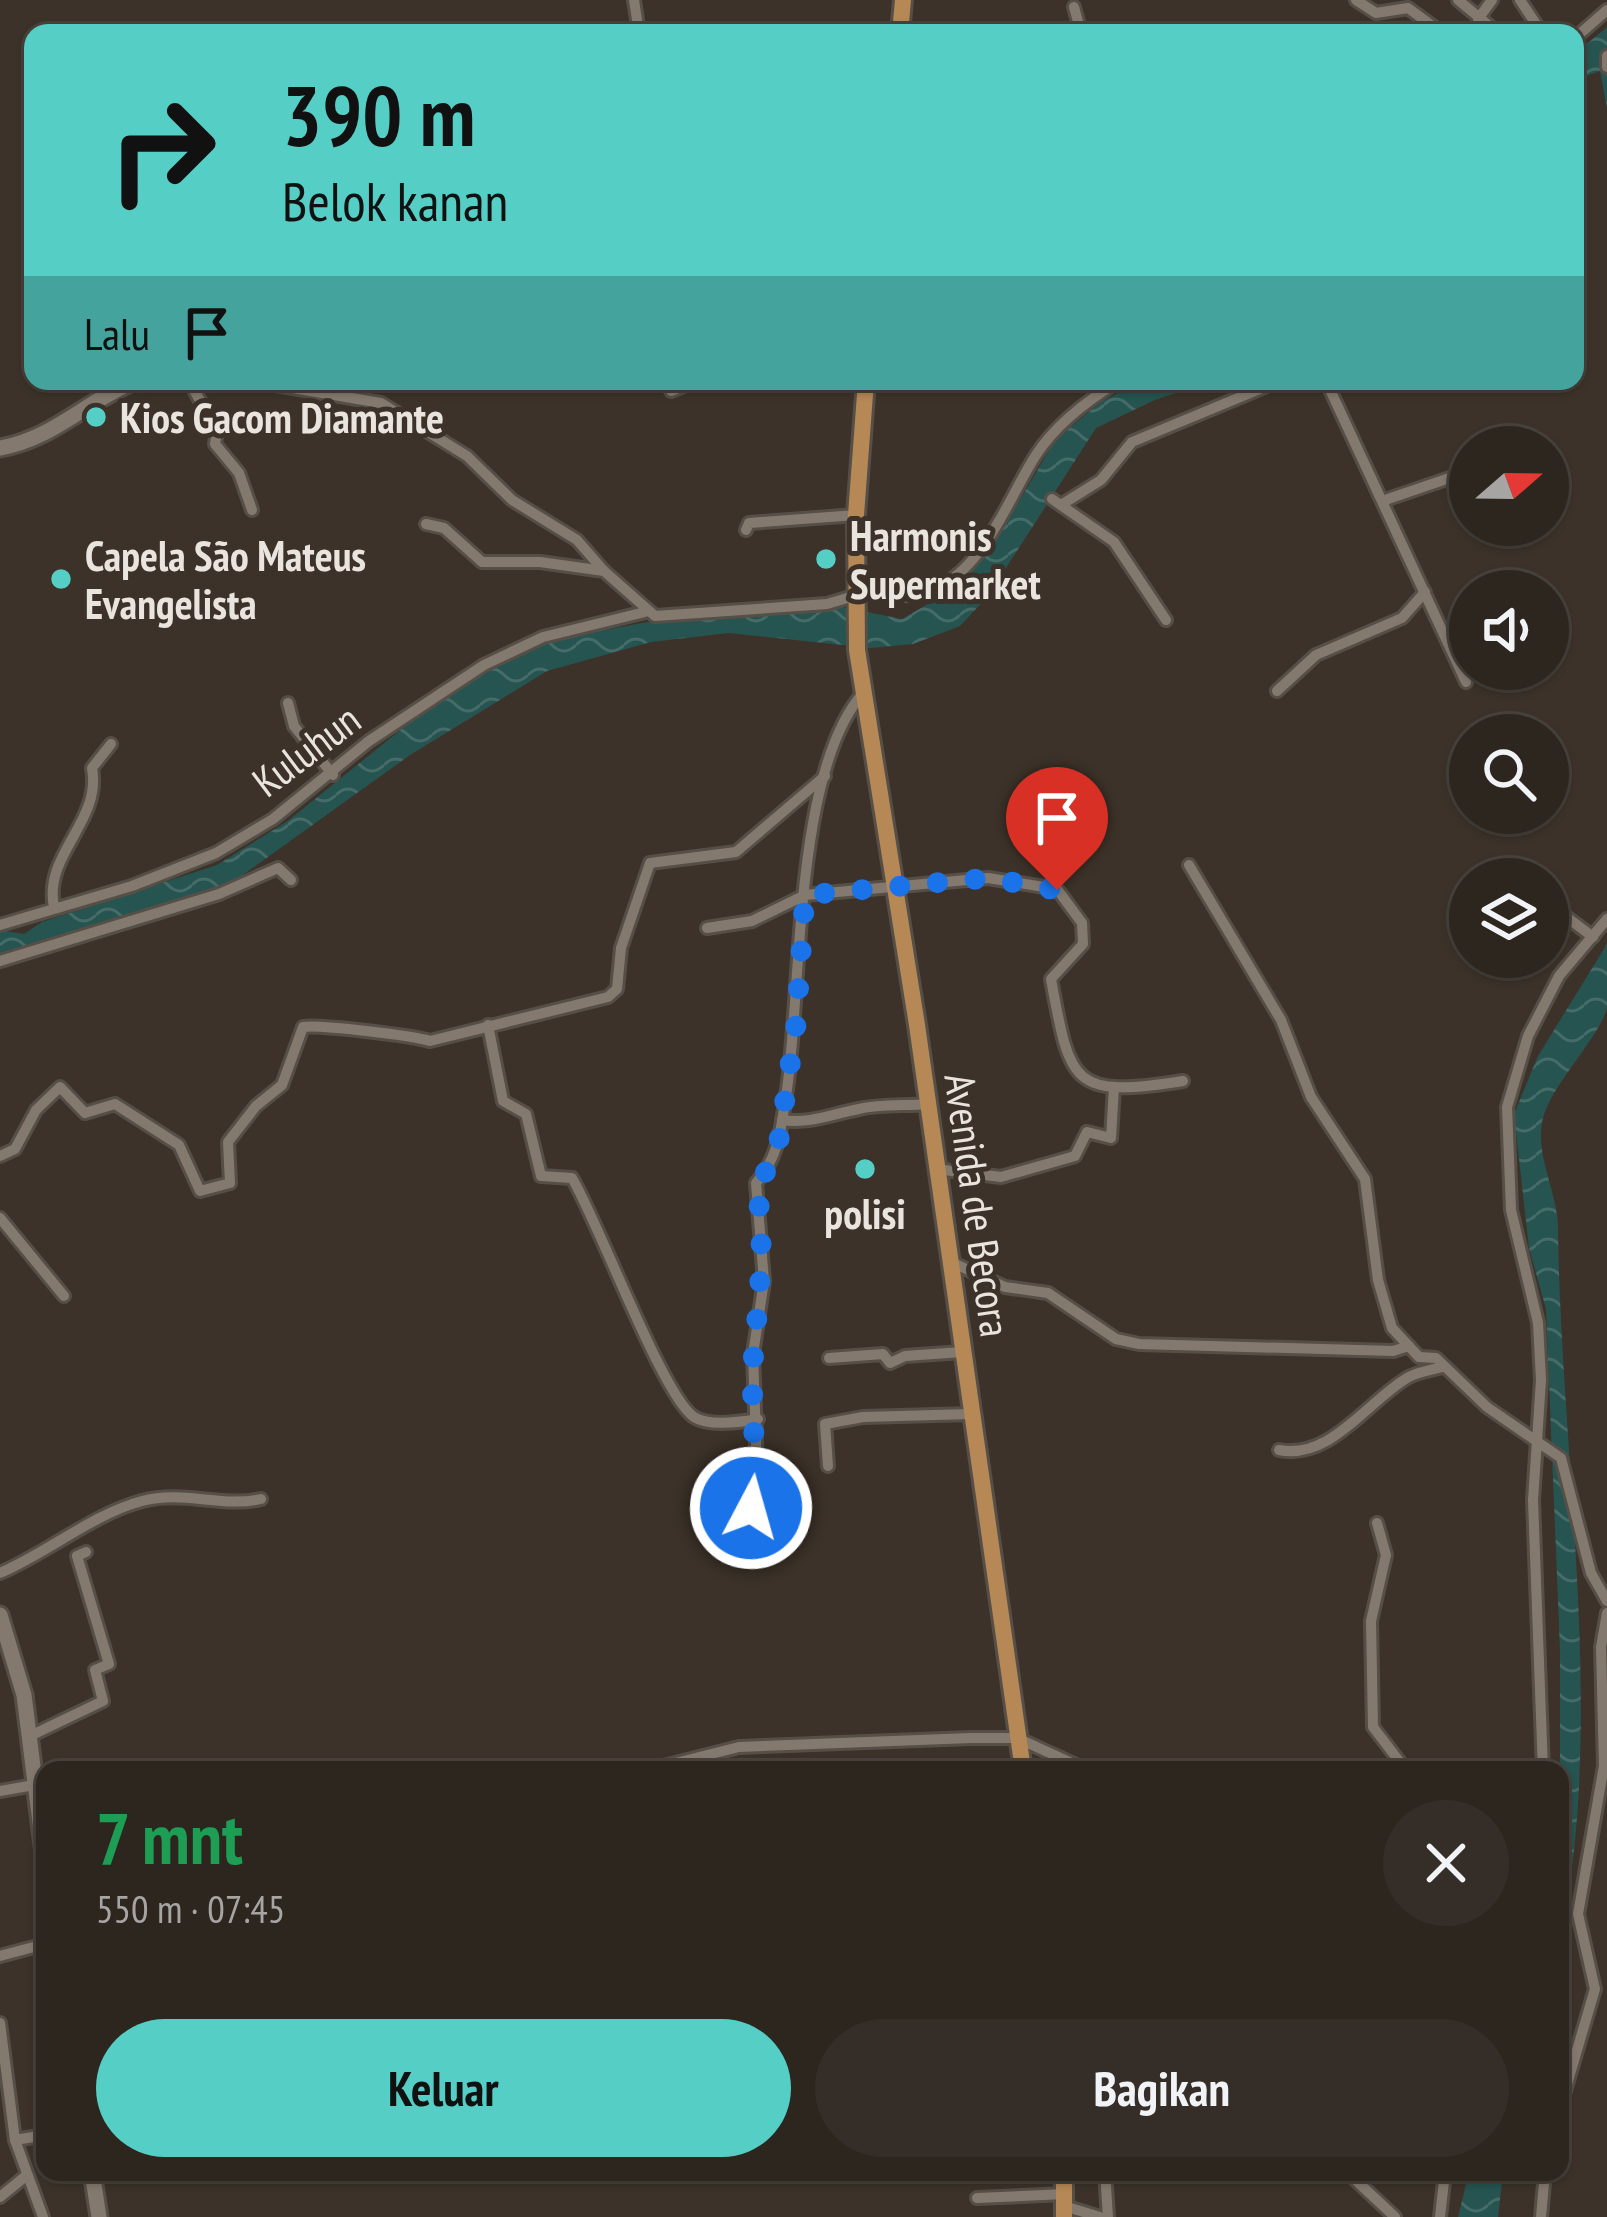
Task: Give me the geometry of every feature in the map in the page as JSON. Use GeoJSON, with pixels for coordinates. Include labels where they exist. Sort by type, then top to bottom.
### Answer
{"type":"FeatureCollection","features":[{"type":"Feature","properties":{"kind":"main road"},"geometry":{"type":"LineString","coordinates":[[854,595],[865,390]]}},
{"type":"Feature","properties":{"kind":"main road","name":"Avenida de Becora"},"geometry":{"type":"LineString","coordinates":[[854,595],[857,650],[928,1104],[1021,1761]]}},
{"type":"Feature","properties":{"kind":"street"},"geometry":{"type":"LineString","coordinates":[[1356,0],[1376,13],[1408,8],[1430,24]]}},
{"type":"Feature","properties":{"kind":"street"},"geometry":{"type":"LineString","coordinates":[[1458,0],[1485,24]]}},
{"type":"Feature","properties":{"kind":"street"},"geometry":{"type":"LineString","coordinates":[[1478,19],[1492,0]]}},
{"type":"Feature","properties":{"kind":"street"},"geometry":{"type":"LineString","coordinates":[[1074,7],[1079,24]]}},
{"type":"Feature","properties":{"kind":"street"},"geometry":{"type":"LineString","coordinates":[[1584,30],[1607,10]]}},
{"type":"Feature","properties":{"kind":"street"},"geometry":{"type":"LineString","coordinates":[[1607,56],[1607,67]]}},
{"type":"Feature","properties":{"kind":"street"},"geometry":{"type":"LineString","coordinates":[[8,447],[83,415],[113,390]]}},
{"type":"Feature","properties":{"kind":"street"},"geometry":{"type":"LineString","coordinates":[[194,390],[217,431],[214,444],[239,473],[252,510]]}},
{"type":"Feature","properties":{"kind":"street"},"geometry":{"type":"LineString","coordinates":[[305,390],[381,403],[467,456],[512,500],[577,540],[645,612]]}},
{"type":"Feature","properties":{"kind":"street","name":"Kuluhun"},"geometry":{"type":"LineString","coordinates":[[0,925],[216,853],[333,776],[368,741],[484,665],[543,637],[645,612],[827,604],[854,595],[918,595],[949,580],[1000,523],[1037,453],[1067,419],[1107,390]]}},
{"type":"Feature","properties":{"kind":"street"},"geometry":{"type":"LineString","coordinates":[[1166,620],[1114,542],[1056,502],[1101,480],[1132,442],[1257,390]]}},
{"type":"Feature","properties":{"kind":"street"},"geometry":{"type":"LineString","coordinates":[[1330,390],[1449,645]]}},
{"type":"Feature","properties":{"kind":"street"},"geometry":{"type":"LineString","coordinates":[[1384,500],[1449,478]]}},
{"type":"Feature","properties":{"kind":"street"},"geometry":{"type":"LineString","coordinates":[[746,530],[749,524],[781,518],[856,515]]}},
{"type":"Feature","properties":{"kind":"street"},"geometry":{"type":"LineString","coordinates":[[426,524],[444,528],[482,562],[541,562],[604,571]]}},
{"type":"Feature","properties":{"kind":"street"},"geometry":{"type":"LineString","coordinates":[[1277,691],[1316,655],[1402,618],[1425,592]]}},
{"type":"Feature","properties":{"kind":"street"},"geometry":{"type":"LineString","coordinates":[[745,1547],[758,1419],[753,1354],[764,1281],[756,1183],[776,1160],[796,1025],[805,895],[825,776],[849,714],[864,692]]}},
{"type":"Feature","properties":{"kind":"street"},"geometry":{"type":"LineString","coordinates":[[288,703],[294,726],[333,776]]}},
{"type":"Feature","properties":{"kind":"street"},"geometry":{"type":"LineString","coordinates":[[54,908],[51,894],[59,861],[89,813],[96,789],[92,768],[110,745]]}},
{"type":"Feature","properties":{"kind":"street"},"geometry":{"type":"LineString","coordinates":[[0,1156],[15,1149],[36,1110],[60,1087],[85,1113],[116,1104],[178,1145],[200,1190],[230,1183],[228,1142],[256,1106],[282,1085],[303,1027],[392,1038],[414,1034],[430,1041],[612,995],[632,908],[650,863],[736,852],[825,776]]}},
{"type":"Feature","properties":{"kind":"street"},"geometry":{"type":"LineString","coordinates":[[1190,865],[1281,1020],[1311,1096],[1365,1179],[1378,1280],[1392,1328],[1409,1346],[1561,1458],[1591,1573],[1607,1601]]}},
{"type":"Feature","properties":{"kind":"street"},"geometry":{"type":"LineString","coordinates":[[0,961],[219,894],[269,870],[278,868],[291,880]]}},
{"type":"Feature","properties":{"kind":"street"},"geometry":{"type":"LineString","coordinates":[[707,928],[752,921],[805,895],[988,878],[1057,890],[1082,923],[1083,944],[1051,979],[1072,1068],[1089,1084],[1183,1082]]}},
{"type":"Feature","properties":{"kind":"street"},"geometry":{"type":"LineString","coordinates":[[1569,919],[1593,937]]}},
{"type":"Feature","properties":{"kind":"street"},"geometry":{"type":"LineString","coordinates":[[1543,1761],[1533,1500],[1538,1323],[1511,1210],[1508,1106],[1528,1036],[1559,976],[1607,919]]}},
{"type":"Feature","properties":{"kind":"street"},"geometry":{"type":"LineString","coordinates":[[488,1025],[503,1102],[526,1114],[542,1176],[572,1178],[592,1211],[654,1354],[685,1409],[702,1421],[758,1419]]}},
{"type":"Feature","properties":{"kind":"street"},"geometry":{"type":"LineString","coordinates":[[936,1169],[1000,1177],[1076,1156],[1087,1132],[1111,1138],[1114,1087]]}},
{"type":"Feature","properties":{"kind":"street"},"geometry":{"type":"LineString","coordinates":[[782,1120],[834,1119],[855,1109],[928,1104]]}},
{"type":"Feature","properties":{"kind":"street"},"geometry":{"type":"LineString","coordinates":[[0,1218],[64,1296]]}},
{"type":"Feature","properties":{"kind":"street"},"geometry":{"type":"LineString","coordinates":[[949,1262],[1005,1287],[1048,1293],[1116,1339],[1139,1344],[1269,1351],[1393,1351],[1409,1346]]}},
{"type":"Feature","properties":{"kind":"street"},"geometry":{"type":"LineString","coordinates":[[829,1358],[883,1354],[890,1363],[905,1356],[962,1352]]}},
{"type":"Feature","properties":{"kind":"street"},"geometry":{"type":"LineString","coordinates":[[1280,1450],[1298,1454],[1325,1444],[1410,1376],[1443,1367]]}},
{"type":"Feature","properties":{"kind":"street"},"geometry":{"type":"LineString","coordinates":[[828,1466],[825,1424],[863,1417],[971,1414]]}},
{"type":"Feature","properties":{"kind":"street"},"geometry":{"type":"LineString","coordinates":[[0,1573],[139,1502],[210,1496],[235,1505],[261,1499]]}},
{"type":"Feature","properties":{"kind":"street"},"geometry":{"type":"LineString","coordinates":[[1376,1523],[1386,1555],[1371,1622],[1373,1727],[1399,1761]]}},
{"type":"Feature","properties":{"kind":"street"},"geometry":{"type":"LineString","coordinates":[[30,1736],[103,1701],[94,1670],[109,1664],[77,1556],[86,1552]]}},
{"type":"Feature","properties":{"kind":"street"},"geometry":{"type":"LineString","coordinates":[[1569,2078],[1595,1990],[1578,1914],[1604,1766],[1601,1647],[1607,1612]]}},
{"type":"Feature","properties":{"kind":"street"},"geometry":{"type":"LineString","coordinates":[[0,1616],[30,1736],[36,1793]]}},
{"type":"Feature","properties":{"kind":"street"},"geometry":{"type":"LineString","coordinates":[[684,1761],[739,1747],[1017,1738],[1067,1761]]}},
{"type":"Feature","properties":{"kind":"street"},"geometry":{"type":"LineString","coordinates":[[0,1791],[34,1785]]}},
{"type":"Feature","properties":{"kind":"street"},"geometry":{"type":"LineString","coordinates":[[1,1951],[36,1946]]}},
{"type":"Feature","properties":{"kind":"street"},"geometry":{"type":"LineString","coordinates":[[0,2023],[15,2140],[44,2217]]}},
{"type":"Feature","properties":{"kind":"street"},"geometry":{"type":"LineString","coordinates":[[15,2140],[36,2136]]}},
{"type":"Feature","properties":{"kind":"street"},"geometry":{"type":"LineString","coordinates":[[0,2197],[27,2175]]}},
{"type":"Feature","properties":{"kind":"street"},"geometry":{"type":"LineString","coordinates":[[93,2181],[99,2217]]}},
{"type":"Feature","properties":{"kind":"street"},"geometry":{"type":"LineString","coordinates":[[977,2198],[1064,2205],[1104,2217],[1105,2181]]}},
{"type":"Feature","properties":{"kind":"street"},"geometry":{"type":"LineString","coordinates":[[1357,2181],[1395,2217]]}},
{"type":"Feature","properties":{"kind":"street"},"geometry":{"type":"LineString","coordinates":[[1440,2217],[1444,2181]]}},
{"type":"Feature","properties":{"kind":"street"},"geometry":{"type":"LineString","coordinates":[[1541,2217],[1544,2181]]}},
{"type":"Feature","properties":{"kind":"water"},"geometry":{"type":"Polygon","coordinates":[[[1607,27],[1607,108],[1600,71],[1584,77],[1584,46],[1607,27]]]}},
{"type":"Feature","properties":{"kind":"water"},"geometry":{"type":"Polygon","coordinates":[[[1125,390],[1186,390],[1096,428],[988,596],[960,626],[913,644],[871,648],[729,633],[651,642],[547,671],[410,755],[233,882],[0,957],[0,930],[24,934],[42,922],[217,865],[289,820],[429,707],[482,673],[550,640],[664,619],[841,607],[902,619],[928,604],[1000,534],[1055,440],[1102,401],[1125,390]]]}},
{"type":"Feature","properties":{"kind":"water"},"geometry":{"type":"Polygon","coordinates":[[[1607,944],[1607,1008],[1548,1105],[1541,1131],[1558,1226],[1581,1677],[1580,1768],[1569,1882],[1569,1761],[1560,1761],[1546,1309],[1529,1248],[1514,1114],[1538,1056],[1607,944]]]}},
{"type":"Feature","properties":{"kind":"water"},"geometry":{"type":"Polygon","coordinates":[[[1467,2181],[1502,2181],[1498,2217],[1458,2217],[1467,2181]]]}},
{"type":"Feature","properties":{"kind":"place","name":"Kios Gacom Diamante"},"geometry":{"type":"Point","coordinates":[96,417]}},
{"type":"Feature","properties":{"kind":"place","name":"Harmonis Supermarket"},"geometry":{"type":"Point","coordinates":[826,559]}},
{"type":"Feature","properties":{"kind":"place","name":"Capela São Mateus Evangelista"},"geometry":{"type":"Point","coordinates":[61,579]}},
{"type":"Feature","properties":{"kind":"place","name":"polisi"},"geometry":{"type":"Point","coordinates":[865,1169]}},
{"type":"Feature","properties":{"kind":"route"},"geometry":{"type":"LineString","coordinates":[[751,1508],[758,1419],[753,1354],[764,1281],[756,1183],[776,1160],[796,1025],[805,895],[988,878],[1037,882],[1057,890]]}}]}
